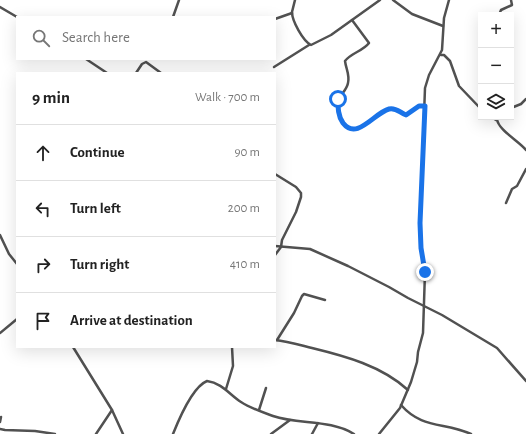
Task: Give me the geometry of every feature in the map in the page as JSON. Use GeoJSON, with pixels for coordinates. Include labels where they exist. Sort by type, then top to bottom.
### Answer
{"type":"FeatureCollection","features":[{"type":"Feature","properties":{"kind":"street"},"geometry":{"type":"LineString","coordinates":[[173,16],[179,0]]}},
{"type":"Feature","properties":{"kind":"street"},"geometry":{"type":"LineString","coordinates":[[295,0],[292,13],[296,26],[309,44]]}},
{"type":"Feature","properties":{"kind":"street"},"geometry":{"type":"LineString","coordinates":[[274,67],[309,44],[328,37],[380,0]]}},
{"type":"Feature","properties":{"kind":"street"},"geometry":{"type":"LineString","coordinates":[[393,0],[412,14],[443,26]]}},
{"type":"Feature","properties":{"kind":"street"},"geometry":{"type":"LineString","coordinates":[[378,434],[401,404],[408,390],[417,362],[423,333],[425,272],[421,248],[420,223],[426,82],[441,55],[443,26],[449,0]]}},
{"type":"Feature","properties":{"kind":"street"},"geometry":{"type":"LineString","coordinates":[[500,12],[501,10],[512,5],[511,0]]}},
{"type":"Feature","properties":{"kind":"street"},"geometry":{"type":"LineString","coordinates":[[0,7],[16,16]]}},
{"type":"Feature","properties":{"kind":"street"},"geometry":{"type":"LineString","coordinates":[[276,19],[292,13]]}},
{"type":"Feature","properties":{"kind":"street"},"geometry":{"type":"LineString","coordinates":[[352,20],[369,43],[345,61],[348,74],[348,84],[338,99],[338,105],[339,116],[347,128],[353,130],[359,129],[378,114],[390,109],[398,110],[406,115],[419,106],[425,106]]}},
{"type":"Feature","properties":{"kind":"street"},"geometry":{"type":"LineString","coordinates":[[441,55],[444,55],[450,61],[459,86],[478,106]]}},
{"type":"Feature","properties":{"kind":"street"},"geometry":{"type":"LineString","coordinates":[[88,60],[106,72]]}},
{"type":"Feature","properties":{"kind":"street"},"geometry":{"type":"LineString","coordinates":[[137,72],[147,60],[160,72]]}},
{"type":"Feature","properties":{"kind":"street"},"geometry":{"type":"LineString","coordinates":[[514,107],[521,104],[526,99]]}},
{"type":"Feature","properties":{"kind":"street"},"geometry":{"type":"LineString","coordinates":[[498,120],[499,126],[526,150]]}},
{"type":"Feature","properties":{"kind":"street"},"geometry":{"type":"LineString","coordinates":[[506,203],[512,190],[517,186],[526,169]]}},
{"type":"Feature","properties":{"kind":"street"},"geometry":{"type":"LineString","coordinates":[[276,175],[296,187],[301,193],[299,203],[282,240],[281,247],[276,254]]}},
{"type":"Feature","properties":{"kind":"street"},"geometry":{"type":"LineString","coordinates":[[0,235],[9,254],[16,263]]}},
{"type":"Feature","properties":{"kind":"street"},"geometry":{"type":"LineString","coordinates":[[276,246],[310,249],[348,266],[424,305],[497,348],[526,381]]}},
{"type":"Feature","properties":{"kind":"street"},"geometry":{"type":"LineString","coordinates":[[325,300],[304,294],[294,313],[276,340],[323,351],[365,364],[396,380],[408,390]]}},
{"type":"Feature","properties":{"kind":"street"},"geometry":{"type":"LineString","coordinates":[[0,334],[16,320]]}},
{"type":"Feature","properties":{"kind":"street"},"geometry":{"type":"LineString","coordinates":[[74,348],[112,410],[123,434]]}},
{"type":"Feature","properties":{"kind":"street"},"geometry":{"type":"LineString","coordinates":[[226,389],[233,366],[232,348]]}},
{"type":"Feature","properties":{"kind":"street"},"geometry":{"type":"LineString","coordinates":[[173,434],[193,395],[201,385],[207,381],[226,389],[242,403],[259,410],[291,420],[339,426],[354,434]]}},
{"type":"Feature","properties":{"kind":"street"},"geometry":{"type":"LineString","coordinates":[[259,410],[266,388]]}},
{"type":"Feature","properties":{"kind":"street"},"geometry":{"type":"LineString","coordinates":[[401,404],[408,412],[423,421],[456,428],[471,434]]}},
{"type":"Feature","properties":{"kind":"street"},"geometry":{"type":"LineString","coordinates":[[96,434],[112,410]]}},
{"type":"Feature","properties":{"kind":"street"},"geometry":{"type":"LineString","coordinates":[[0,422],[2,417]]}},
{"type":"Feature","properties":{"kind":"street"},"geometry":{"type":"LineString","coordinates":[[284,418],[285,424]]}},
{"type":"Feature","properties":{"kind":"street"},"geometry":{"type":"LineString","coordinates":[[271,434],[291,420]]}},
{"type":"Feature","properties":{"kind":"street"},"geometry":{"type":"LineString","coordinates":[[312,434],[318,423]]}},
{"type":"Feature","properties":{"kind":"street"},"geometry":{"type":"LineString","coordinates":[[0,429],[8,431],[35,431],[54,434]]}},
{"type":"Feature","properties":{"kind":"route"},"geometry":{"type":"LineString","coordinates":[[338,99],[339,116],[347,128],[353,130],[364,126],[384,111],[395,109],[406,115],[421,105],[425,106],[420,223],[421,248],[425,272]]}}]}
